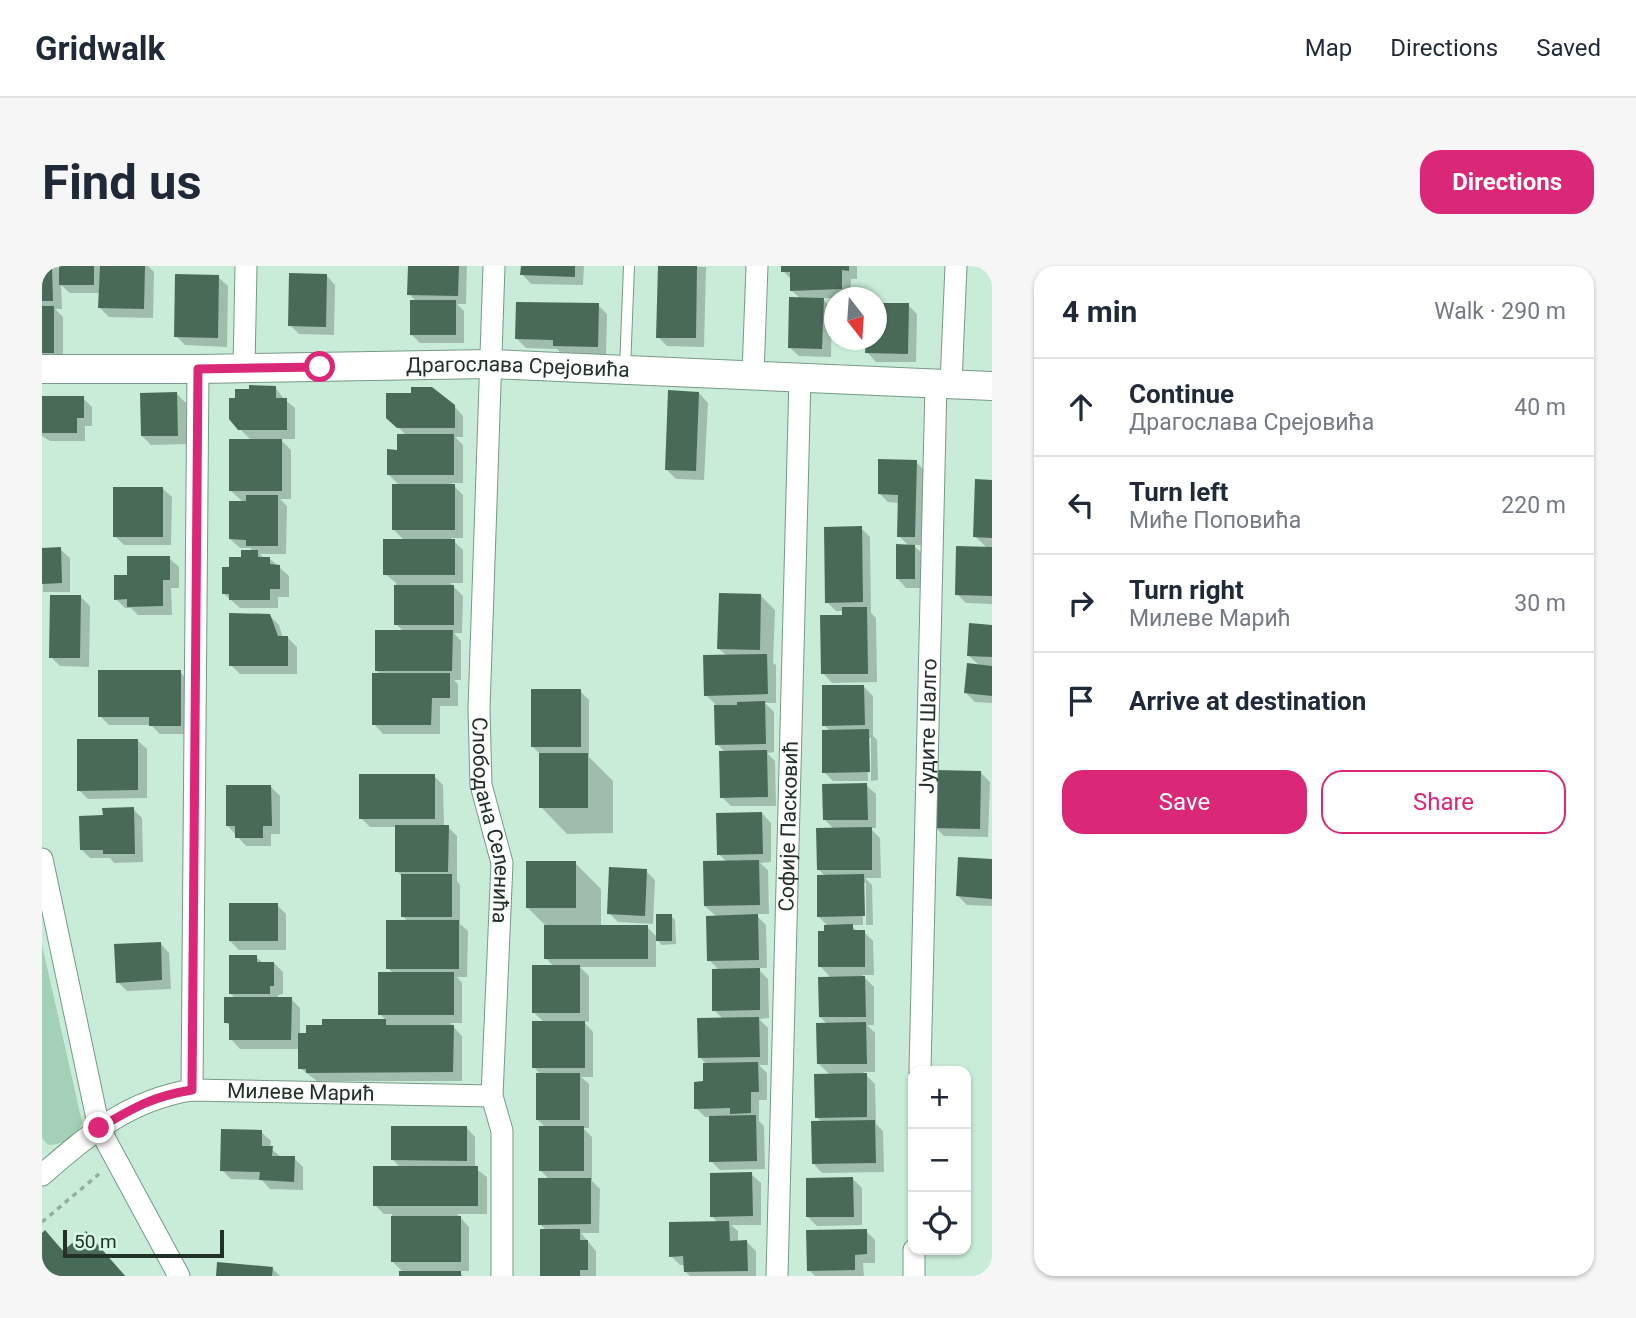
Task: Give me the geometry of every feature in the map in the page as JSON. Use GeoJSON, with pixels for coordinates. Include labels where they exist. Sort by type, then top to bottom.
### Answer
{"type":"FeatureCollection","features":[{"type":"Feature","properties":{"kind":"street"},"geometry":{"type":"LineString","coordinates":[[244,368],[246,266]]}},
{"type":"Feature","properties":{"kind":"street","name":"Слободана Селенића"},"geometry":{"type":"LineString","coordinates":[[494,266],[479,709],[481,785],[502,863],[492,1096],[502,1130],[502,1276]]}},
{"type":"Feature","properties":{"kind":"street"},"geometry":{"type":"LineString","coordinates":[[753,374],[757,266]]}},
{"type":"Feature","properties":{"kind":"street","name":"Јудите Шалго"},"geometry":{"type":"LineString","coordinates":[[920,1066],[943,383],[956,266]]}},
{"type":"Feature","properties":{"kind":"street","name":"Драгослава Срејовића"},"geometry":{"type":"LineString","coordinates":[[42,369],[490,364],[992,386]]}},
{"type":"Feature","properties":{"kind":"street"},"geometry":{"type":"LineString","coordinates":[[192,1090],[198,369]]}},
{"type":"Feature","properties":{"kind":"street","name":"Софије Пасковић"},"geometry":{"type":"LineString","coordinates":[[777,1276],[800,377]]}},
{"type":"Feature","properties":{"kind":"street"},"geometry":{"type":"LineString","coordinates":[[42,859],[99,1128],[179,1276]]}},
{"type":"Feature","properties":{"kind":"street","name":"Милеве Марић"},"geometry":{"type":"LineString","coordinates":[[44,1170],[99,1128],[137,1105],[163,1095],[192,1090],[492,1096]]}},
{"type":"Feature","properties":{"kind":"street"},"geometry":{"type":"LineString","coordinates":[[914,1255],[914,1276]]}},
{"type":"Feature","properties":{"kind":"lane"},"geometry":{"type":"LineString","coordinates":[[625,369],[629,266]]}},
{"type":"Feature","properties":{"kind":"path"},"geometry":{"type":"LineString","coordinates":[[42,1223],[116,1160]]}},
{"type":"Feature","properties":{"kind":"green space"},"geometry":{"type":"Polygon","coordinates":[[[42,945],[82,1122],[77,1132],[69,1139],[48,1145],[42,1138],[42,945]]]}},
{"type":"Feature","properties":{"kind":"building"},"geometry":{"type":"Polygon","coordinates":[[[42,266],[52,266],[53,301],[42,301],[42,266]]]}},
{"type":"Feature","properties":{"kind":"building"},"geometry":{"type":"Polygon","coordinates":[[[59,266],[94,266],[94,285],[59,285],[59,266]]]}},
{"type":"Feature","properties":{"kind":"building"},"geometry":{"type":"Polygon","coordinates":[[[100,266],[145,266],[144,309],[98,308],[100,266]]]}},
{"type":"Feature","properties":{"kind":"building"},"geometry":{"type":"Polygon","coordinates":[[[408,266],[459,266],[458,296],[407,295],[408,266]]]}},
{"type":"Feature","properties":{"kind":"building"},"geometry":{"type":"Polygon","coordinates":[[[521,266],[575,266],[575,277],[520,275],[521,266]]]}},
{"type":"Feature","properties":{"kind":"building"},"geometry":{"type":"Polygon","coordinates":[[[658,266],[697,266],[696,338],[656,338],[658,266]]]}},
{"type":"Feature","properties":{"kind":"building"},"geometry":{"type":"Polygon","coordinates":[[[781,266],[849,266],[849,271],[842,270],[842,287],[824,287],[824,290],[790,291],[790,272],[781,272],[781,266]]]}},
{"type":"Feature","properties":{"kind":"building"},"geometry":{"type":"Polygon","coordinates":[[[289,273],[327,274],[326,327],[288,326],[289,273]]]}},
{"type":"Feature","properties":{"kind":"building"},"geometry":{"type":"Polygon","coordinates":[[[175,274],[219,275],[218,338],[174,337],[175,274]]]}},
{"type":"Feature","properties":{"kind":"building"},"geometry":{"type":"Polygon","coordinates":[[[789,297],[824,298],[822,349],[788,348],[789,297]]]}},
{"type":"Feature","properties":{"kind":"building"},"geometry":{"type":"Polygon","coordinates":[[[410,300],[456,300],[456,335],[410,335],[410,300]]]}},
{"type":"Feature","properties":{"kind":"building"},"geometry":{"type":"Polygon","coordinates":[[[516,302],[599,303],[598,347],[553,346],[553,340],[515,339],[516,302]]]}},
{"type":"Feature","properties":{"kind":"building"},"geometry":{"type":"Polygon","coordinates":[[[887,303],[909,303],[908,354],[865,353],[865,350],[887,350],[887,303]]]}},
{"type":"Feature","properties":{"kind":"building"},"geometry":{"type":"Polygon","coordinates":[[[42,306],[54,306],[54,353],[42,353],[42,306]]]}},
{"type":"Feature","properties":{"kind":"building"},"geometry":{"type":"Polygon","coordinates":[[[249,385],[276,386],[276,398],[287,398],[287,430],[238,430],[229,419],[229,398],[235,398],[235,389],[249,389],[249,385]]]}},
{"type":"Feature","properties":{"kind":"building"},"geometry":{"type":"Polygon","coordinates":[[[411,387],[432,387],[455,405],[455,428],[397,428],[386,418],[386,393],[411,393],[411,387]]]}},
{"type":"Feature","properties":{"kind":"building"},"geometry":{"type":"Polygon","coordinates":[[[668,390],[699,392],[696,471],[665,470],[668,390]]]}},
{"type":"Feature","properties":{"kind":"building"},"geometry":{"type":"Polygon","coordinates":[[[177,392],[178,436],[141,436],[140,393],[177,392]]]}},
{"type":"Feature","properties":{"kind":"building"},"geometry":{"type":"Polygon","coordinates":[[[42,396],[84,396],[84,418],[77,418],[77,433],[42,433],[42,396]]]}},
{"type":"Feature","properties":{"kind":"building"},"geometry":{"type":"Polygon","coordinates":[[[397,434],[454,434],[454,475],[387,475],[387,449],[397,450],[397,434]]]}},
{"type":"Feature","properties":{"kind":"building"},"geometry":{"type":"Polygon","coordinates":[[[229,439],[282,439],[282,491],[229,491],[229,439]]]}},
{"type":"Feature","properties":{"kind":"building"},"geometry":{"type":"Polygon","coordinates":[[[878,459],[917,460],[915,537],[897,537],[898,495],[878,494],[878,459]]]}},
{"type":"Feature","properties":{"kind":"building"},"geometry":{"type":"Polygon","coordinates":[[[975,479],[992,480],[992,538],[973,537],[975,479]]]}},
{"type":"Feature","properties":{"kind":"building"},"geometry":{"type":"Polygon","coordinates":[[[392,484],[455,484],[455,530],[392,530],[392,484]]]}},
{"type":"Feature","properties":{"kind":"building"},"geometry":{"type":"Polygon","coordinates":[[[113,487],[163,487],[163,537],[113,537],[113,487]]]}},
{"type":"Feature","properties":{"kind":"building"},"geometry":{"type":"Polygon","coordinates":[[[246,495],[278,495],[278,546],[246,546],[246,540],[229,539],[229,501],[246,501],[246,495]]]}},
{"type":"Feature","properties":{"kind":"building"},"geometry":{"type":"Polygon","coordinates":[[[862,526],[863,602],[825,603],[824,527],[862,526]]]}},
{"type":"Feature","properties":{"kind":"building"},"geometry":{"type":"Polygon","coordinates":[[[383,539],[455,539],[455,575],[383,575],[383,539]]]}},
{"type":"Feature","properties":{"kind":"building"},"geometry":{"type":"Polygon","coordinates":[[[896,544],[915,545],[915,579],[896,579],[896,544]]]}},
{"type":"Feature","properties":{"kind":"building"},"geometry":{"type":"Polygon","coordinates":[[[956,546],[992,547],[992,596],[955,595],[956,546]]]}},
{"type":"Feature","properties":{"kind":"building"},"geometry":{"type":"Polygon","coordinates":[[[61,547],[62,583],[42,584],[42,548],[61,547]]]}},
{"type":"Feature","properties":{"kind":"building"},"geometry":{"type":"Polygon","coordinates":[[[241,550],[258,550],[258,557],[270,557],[270,564],[280,565],[280,589],[270,589],[270,600],[229,600],[229,594],[222,594],[222,567],[229,567],[229,557],[241,557],[241,550]]]}},
{"type":"Feature","properties":{"kind":"building"},"geometry":{"type":"Polygon","coordinates":[[[127,556],[170,556],[170,580],[163,580],[163,606],[127,607],[127,599],[114,600],[114,575],[127,575],[127,556]]]}},
{"type":"Feature","properties":{"kind":"building"},"geometry":{"type":"Polygon","coordinates":[[[394,585],[454,585],[454,625],[394,625],[394,585]]]}},
{"type":"Feature","properties":{"kind":"building"},"geometry":{"type":"Polygon","coordinates":[[[719,593],[761,594],[760,650],[717,649],[719,593]]]}},
{"type":"Feature","properties":{"kind":"building"},"geometry":{"type":"Polygon","coordinates":[[[50,595],[81,595],[80,658],[49,658],[50,595]]]}},
{"type":"Feature","properties":{"kind":"building"},"geometry":{"type":"Polygon","coordinates":[[[842,607],[867,607],[868,674],[821,674],[820,615],[842,615],[842,607]]]}},
{"type":"Feature","properties":{"kind":"building"},"geometry":{"type":"Polygon","coordinates":[[[229,613],[270,614],[278,636],[288,636],[288,666],[229,666],[229,613]]]}},
{"type":"Feature","properties":{"kind":"building"},"geometry":{"type":"Polygon","coordinates":[[[969,623],[992,625],[992,657],[967,656],[969,623]]]}},
{"type":"Feature","properties":{"kind":"building"},"geometry":{"type":"Polygon","coordinates":[[[375,630],[453,630],[452,671],[375,671],[375,630]]]}},
{"type":"Feature","properties":{"kind":"building"},"geometry":{"type":"Polygon","coordinates":[[[767,654],[768,694],[704,696],[703,655],[767,654]]]}},
{"type":"Feature","properties":{"kind":"building"},"geometry":{"type":"Polygon","coordinates":[[[967,663],[992,666],[992,696],[964,693],[967,663]]]}},
{"type":"Feature","properties":{"kind":"building"},"geometry":{"type":"Polygon","coordinates":[[[98,670],[181,670],[181,726],[149,726],[149,717],[98,717],[98,670]]]}},
{"type":"Feature","properties":{"kind":"building"},"geometry":{"type":"Polygon","coordinates":[[[372,673],[450,673],[450,698],[432,698],[431,725],[372,725],[372,673]]]}},
{"type":"Feature","properties":{"kind":"building"},"geometry":{"type":"Polygon","coordinates":[[[822,685],[864,685],[865,725],[822,726],[822,685]]]}},
{"type":"Feature","properties":{"kind":"building"},"geometry":{"type":"Polygon","coordinates":[[[531,689],[581,689],[581,747],[531,747],[531,689]]]}},
{"type":"Feature","properties":{"kind":"building"},"geometry":{"type":"Polygon","coordinates":[[[765,701],[766,744],[715,745],[714,705],[765,701]]]}},
{"type":"Feature","properties":{"kind":"building"},"geometry":{"type":"Polygon","coordinates":[[[869,729],[870,772],[822,773],[822,730],[869,729]]]}},
{"type":"Feature","properties":{"kind":"building"},"geometry":{"type":"Polygon","coordinates":[[[77,739],[138,739],[138,790],[77,791],[77,739]]]}},
{"type":"Feature","properties":{"kind":"building"},"geometry":{"type":"Polygon","coordinates":[[[767,750],[768,797],[720,798],[719,751],[767,750]]]}},
{"type":"Feature","properties":{"kind":"building"},"geometry":{"type":"Polygon","coordinates":[[[539,753],[588,753],[588,808],[539,808],[539,753]]]}},
{"type":"Feature","properties":{"kind":"building"},"geometry":{"type":"Polygon","coordinates":[[[935,770],[981,771],[980,829],[933,828],[935,770]]]}},
{"type":"Feature","properties":{"kind":"building"},"geometry":{"type":"Polygon","coordinates":[[[359,774],[435,774],[435,819],[359,819],[359,774]]]}},
{"type":"Feature","properties":{"kind":"building"},"geometry":{"type":"Polygon","coordinates":[[[867,783],[868,820],[823,820],[822,784],[867,783]]]}},
{"type":"Feature","properties":{"kind":"building"},"geometry":{"type":"Polygon","coordinates":[[[226,785],[271,785],[272,826],[263,826],[263,838],[235,838],[235,826],[226,826],[226,785]]]}},
{"type":"Feature","properties":{"kind":"building"},"geometry":{"type":"Polygon","coordinates":[[[134,807],[135,854],[103,854],[103,850],[80,850],[79,816],[103,815],[102,808],[134,807]]]}},
{"type":"Feature","properties":{"kind":"building"},"geometry":{"type":"Polygon","coordinates":[[[762,812],[763,854],[717,855],[716,813],[762,812]]]}},
{"type":"Feature","properties":{"kind":"building"},"geometry":{"type":"Polygon","coordinates":[[[395,825],[449,825],[448,872],[395,872],[395,825]]]}},
{"type":"Feature","properties":{"kind":"building"},"geometry":{"type":"Polygon","coordinates":[[[872,827],[872,870],[817,870],[816,828],[872,827]]]}},
{"type":"Feature","properties":{"kind":"building"},"geometry":{"type":"Polygon","coordinates":[[[958,857],[992,859],[992,899],[956,896],[958,857]]]}},
{"type":"Feature","properties":{"kind":"building"},"geometry":{"type":"Polygon","coordinates":[[[759,860],[760,905],[704,906],[703,861],[759,860]]]}},
{"type":"Feature","properties":{"kind":"building"},"geometry":{"type":"Polygon","coordinates":[[[526,861],[576,861],[576,908],[526,908],[526,861]]]}},
{"type":"Feature","properties":{"kind":"building"},"geometry":{"type":"Polygon","coordinates":[[[609,867],[647,869],[645,916],[607,914],[609,867]]]}},
{"type":"Feature","properties":{"kind":"building"},"geometry":{"type":"Polygon","coordinates":[[[401,874],[452,874],[452,917],[401,917],[401,874]]]}},
{"type":"Feature","properties":{"kind":"building"},"geometry":{"type":"Polygon","coordinates":[[[864,874],[865,916],[817,917],[817,875],[864,874]]]}},
{"type":"Feature","properties":{"kind":"building"},"geometry":{"type":"Polygon","coordinates":[[[229,903],[278,903],[278,941],[229,941],[229,903]]]}},
{"type":"Feature","properties":{"kind":"building"},"geometry":{"type":"Polygon","coordinates":[[[656,914],[672,914],[672,941],[656,941],[656,914]]]}},
{"type":"Feature","properties":{"kind":"building"},"geometry":{"type":"Polygon","coordinates":[[[758,914],[759,960],[707,961],[706,916],[758,914]]]}},
{"type":"Feature","properties":{"kind":"building"},"geometry":{"type":"Polygon","coordinates":[[[386,920],[459,920],[459,969],[386,969],[386,920]]]}},
{"type":"Feature","properties":{"kind":"building"},"geometry":{"type":"Polygon","coordinates":[[[853,924],[853,930],[865,930],[865,967],[818,967],[818,931],[824,931],[824,925],[853,924]]]}},
{"type":"Feature","properties":{"kind":"building"},"geometry":{"type":"Polygon","coordinates":[[[544,925],[648,925],[648,959],[544,959],[544,925]]]}},
{"type":"Feature","properties":{"kind":"building"},"geometry":{"type":"Polygon","coordinates":[[[161,942],[162,980],[116,983],[114,944],[161,942]]]}},
{"type":"Feature","properties":{"kind":"building"},"geometry":{"type":"Polygon","coordinates":[[[229,955],[257,955],[257,962],[274,962],[274,986],[270,986],[270,994],[229,994],[229,955]]]}},
{"type":"Feature","properties":{"kind":"building"},"geometry":{"type":"Polygon","coordinates":[[[532,965],[580,965],[580,1013],[532,1013],[532,965]]]}},
{"type":"Feature","properties":{"kind":"building"},"geometry":{"type":"Polygon","coordinates":[[[760,968],[760,1010],[712,1011],[712,969],[760,968]]]}},
{"type":"Feature","properties":{"kind":"building"},"geometry":{"type":"Polygon","coordinates":[[[378,972],[454,972],[454,1015],[378,1015],[378,972]]]}},
{"type":"Feature","properties":{"kind":"building"},"geometry":{"type":"Polygon","coordinates":[[[865,976],[866,1017],[819,1017],[818,977],[865,976]]]}},
{"type":"Feature","properties":{"kind":"building"},"geometry":{"type":"Polygon","coordinates":[[[224,997],[292,997],[291,1040],[229,1040],[229,1023],[224,1023],[224,997]]]}},
{"type":"Feature","properties":{"kind":"building"},"geometry":{"type":"Polygon","coordinates":[[[759,1017],[760,1057],[698,1058],[697,1018],[759,1017]]]}},
{"type":"Feature","properties":{"kind":"building"},"geometry":{"type":"Polygon","coordinates":[[[322,1019],[386,1019],[386,1025],[454,1025],[453,1072],[306,1073],[306,1069],[298,1069],[298,1033],[306,1033],[306,1025],[322,1025],[322,1019]]]}},
{"type":"Feature","properties":{"kind":"building"},"geometry":{"type":"Polygon","coordinates":[[[532,1021],[585,1021],[585,1068],[532,1068],[532,1021]]]}},
{"type":"Feature","properties":{"kind":"building"},"geometry":{"type":"Polygon","coordinates":[[[866,1022],[867,1064],[817,1064],[816,1023],[866,1022]]]}},
{"type":"Feature","properties":{"kind":"building"},"geometry":{"type":"Polygon","coordinates":[[[758,1062],[759,1092],[751,1092],[751,1113],[730,1114],[730,1108],[694,1109],[694,1082],[703,1081],[703,1063],[758,1062]]]}},
{"type":"Feature","properties":{"kind":"building"},"geometry":{"type":"Polygon","coordinates":[[[536,1073],[580,1073],[580,1120],[536,1120],[536,1073]]]}},
{"type":"Feature","properties":{"kind":"building"},"geometry":{"type":"Polygon","coordinates":[[[867,1073],[867,1117],[815,1118],[814,1074],[867,1073]]]}},
{"type":"Feature","properties":{"kind":"building"},"geometry":{"type":"Polygon","coordinates":[[[756,1115],[757,1161],[709,1162],[709,1116],[756,1115]]]}},
{"type":"Feature","properties":{"kind":"building"},"geometry":{"type":"Polygon","coordinates":[[[875,1120],[876,1163],[812,1164],[811,1121],[875,1120]]]}},
{"type":"Feature","properties":{"kind":"building"},"geometry":{"type":"Polygon","coordinates":[[[391,1126],[467,1126],[467,1161],[391,1160],[391,1126]]]}},
{"type":"Feature","properties":{"kind":"building"},"geometry":{"type":"Polygon","coordinates":[[[539,1126],[584,1126],[584,1171],[539,1171],[539,1126]]]}},
{"type":"Feature","properties":{"kind":"building"},"geometry":{"type":"Polygon","coordinates":[[[221,1129],[262,1130],[262,1146],[273,1146],[272,1156],[295,1156],[294,1182],[259,1180],[260,1172],[220,1171],[221,1129]]]}},
{"type":"Feature","properties":{"kind":"building"},"geometry":{"type":"Polygon","coordinates":[[[373,1166],[478,1166],[478,1206],[373,1206],[373,1166]]]}},
{"type":"Feature","properties":{"kind":"building"},"geometry":{"type":"Polygon","coordinates":[[[752,1172],[753,1216],[710,1217],[710,1173],[752,1172]]]}},
{"type":"Feature","properties":{"kind":"building"},"geometry":{"type":"Polygon","coordinates":[[[853,1177],[854,1217],[806,1217],[806,1178],[853,1177]]]}},
{"type":"Feature","properties":{"kind":"building"},"geometry":{"type":"Polygon","coordinates":[[[538,1178],[591,1178],[591,1224],[538,1225],[538,1178]]]}},
{"type":"Feature","properties":{"kind":"building"},"geometry":{"type":"Polygon","coordinates":[[[391,1216],[461,1216],[461,1262],[391,1262],[391,1216]]]}},
{"type":"Feature","properties":{"kind":"building"},"geometry":{"type":"Polygon","coordinates":[[[729,1221],[730,1241],[747,1240],[748,1271],[684,1272],[683,1256],[669,1257],[669,1222],[729,1221]]]}},
{"type":"Feature","properties":{"kind":"building"},"geometry":{"type":"Polygon","coordinates":[[[540,1229],[580,1229],[580,1240],[588,1240],[588,1270],[580,1270],[580,1276],[540,1276],[540,1229]]]}},
{"type":"Feature","properties":{"kind":"building"},"geometry":{"type":"Polygon","coordinates":[[[867,1229],[867,1254],[855,1255],[855,1270],[807,1271],[806,1230],[867,1229]]]}},
{"type":"Feature","properties":{"kind":"building"},"geometry":{"type":"Polygon","coordinates":[[[45,1230],[63,1251],[86,1231],[125,1276],[42,1276],[42,1233],[45,1230]]]}},
{"type":"Feature","properties":{"kind":"building"},"geometry":{"type":"Polygon","coordinates":[[[217,1262],[273,1267],[272,1276],[216,1276],[217,1262]]]}},
{"type":"Feature","properties":{"kind":"building"},"geometry":{"type":"Polygon","coordinates":[[[399,1271],[461,1271],[461,1276],[399,1276],[399,1271]]]}},
{"type":"Feature","properties":{"kind":"route"},"geometry":{"type":"LineString","coordinates":[[99,1128],[137,1105],[163,1095],[192,1090],[198,369],[320,367]]}}]}
